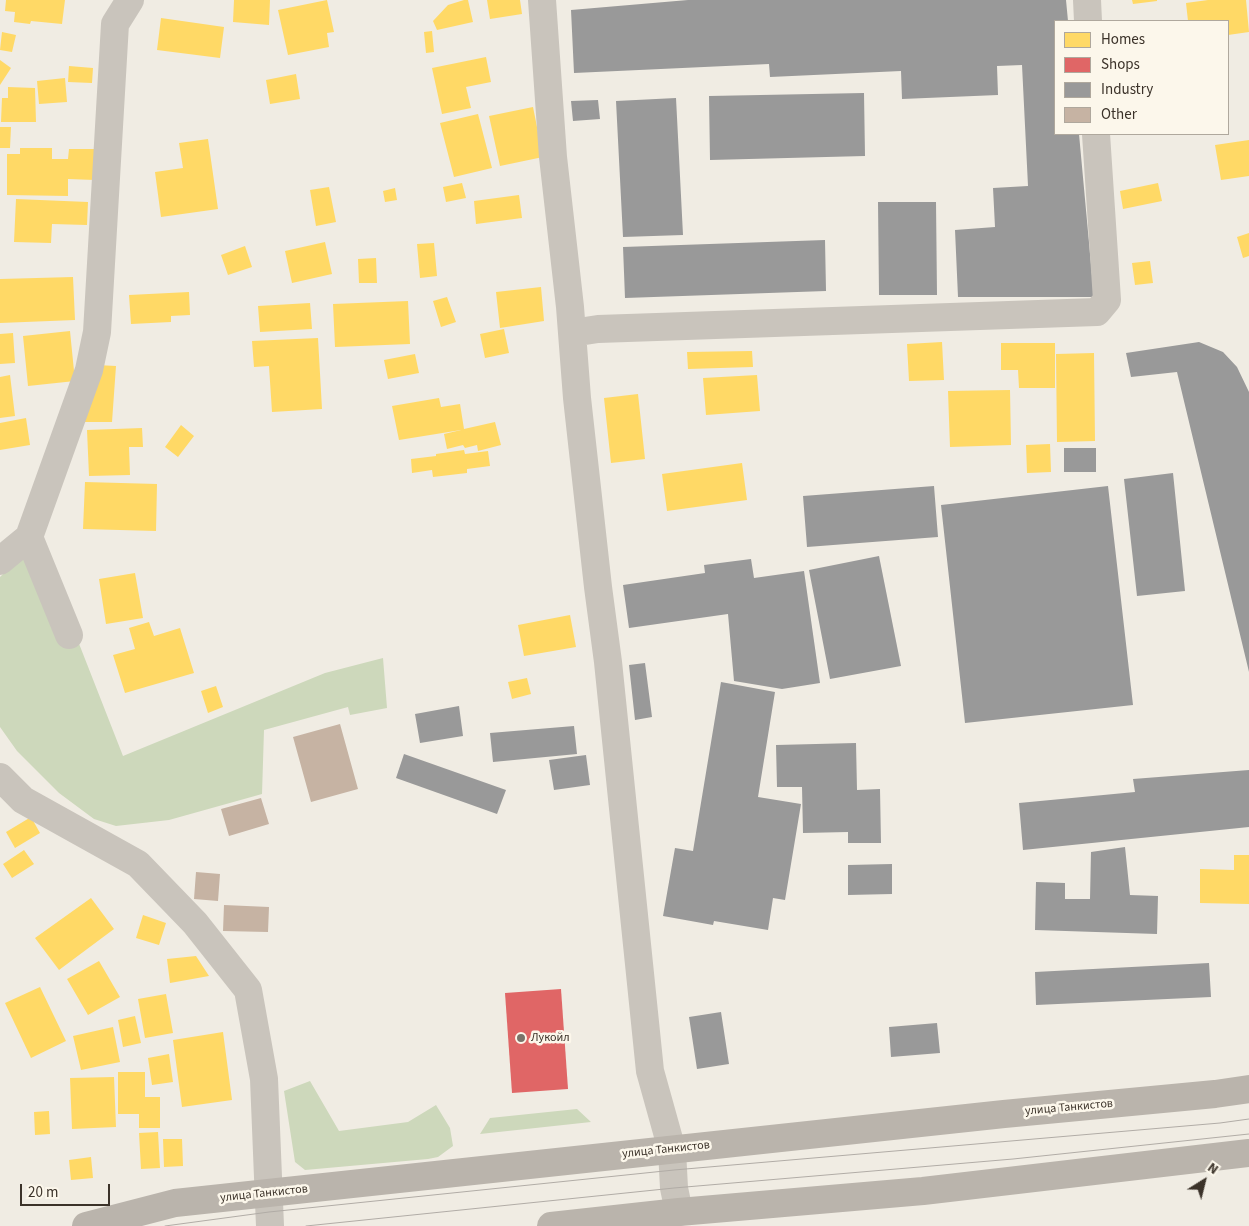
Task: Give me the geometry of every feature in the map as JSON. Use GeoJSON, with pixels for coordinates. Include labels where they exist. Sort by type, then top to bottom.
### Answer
{"type":"FeatureCollection","features":[{"type":"Feature","properties":{"kind":"main road","name":"улица Танкистов"},"geometry":{"type":"LineString","coordinates":[[86,1226],[174,1203],[1249,1089]]}},
{"type":"Feature","properties":{"kind":"main road"},"geometry":{"type":"LineString","coordinates":[[550,1226],[679,1212],[923,1191],[1249,1152]]}},
{"type":"Feature","properties":{"kind":"street"},"geometry":{"type":"LineString","coordinates":[[0,562],[29,537],[89,370],[97,332],[115,24],[130,0]]}},
{"type":"Feature","properties":{"kind":"street"},"geometry":{"type":"LineString","coordinates":[[542,0],[553,157],[577,398],[608,662],[650,1072],[672,1150],[674,1188],[679,1212]]}},
{"type":"Feature","properties":{"kind":"street"},"geometry":{"type":"LineString","coordinates":[[1087,0],[1088,20]]}},
{"type":"Feature","properties":{"kind":"street"},"geometry":{"type":"LineString","coordinates":[[572,333],[598,329],[1097,312],[1106,300],[1096,135]]}},
{"type":"Feature","properties":{"kind":"street"},"geometry":{"type":"LineString","coordinates":[[29,537],[69,636]]}},
{"type":"Feature","properties":{"kind":"street"},"geometry":{"type":"LineString","coordinates":[[0,777],[22,800],[138,864],[195,923],[248,990],[264,1079],[270,1226]]}},
{"type":"Feature","properties":{"kind":"green space"},"geometry":{"type":"Polygon","coordinates":[[[38,539],[123,756],[325,673],[383,658],[387,708],[350,715],[348,707],[264,730],[262,794],[169,820],[116,826],[94,819],[59,793],[17,751],[0,727],[0,577],[38,539]]]}},
{"type":"Feature","properties":{"kind":"green space"},"geometry":{"type":"Polygon","coordinates":[[[310,1081],[339,1131],[408,1122],[436,1105],[450,1128],[453,1146],[438,1157],[428,1159],[305,1170],[295,1162],[284,1091],[310,1081]]]}},
{"type":"Feature","properties":{"kind":"green space"},"geometry":{"type":"Polygon","coordinates":[[[577,1109],[591,1122],[480,1134],[490,1118],[577,1109]]]}},
{"type":"Feature","properties":{"kind":"building: Homes"},"geometry":{"type":"Polygon","coordinates":[[[6,0],[65,0],[62,24],[31,21],[30,24],[14,22],[15,12],[5,11],[6,0]]]}},
{"type":"Feature","properties":{"kind":"building: Homes"},"geometry":{"type":"Polygon","coordinates":[[[234,0],[270,0],[269,25],[233,22],[234,0]]]}},
{"type":"Feature","properties":{"kind":"building: Homes"},"geometry":{"type":"Polygon","coordinates":[[[327,0],[334,32],[327,33],[329,47],[288,55],[278,10],[327,0]]]}},
{"type":"Feature","properties":{"kind":"building: Homes"},"geometry":{"type":"Polygon","coordinates":[[[468,0],[473,22],[437,30],[433,21],[448,5],[468,0]]]}},
{"type":"Feature","properties":{"kind":"building: Homes"},"geometry":{"type":"Polygon","coordinates":[[[487,0],[520,0],[522,14],[490,19],[487,0]]]}},
{"type":"Feature","properties":{"kind":"building: Homes"},"geometry":{"type":"Polygon","coordinates":[[[1132,0],[1157,0],[1157,1],[1133,4],[1132,0]]]}},
{"type":"Feature","properties":{"kind":"building: Homes"},"geometry":{"type":"Polygon","coordinates":[[[1208,0],[1246,0],[1249,32],[1229,35],[1229,20],[1188,20],[1186,3],[1208,0]]]}},
{"type":"Feature","properties":{"kind":"building: Homes"},"geometry":{"type":"Polygon","coordinates":[[[161,18],[224,27],[220,58],[157,50],[161,18]]]}},
{"type":"Feature","properties":{"kind":"building: Homes"},"geometry":{"type":"Polygon","coordinates":[[[432,31],[434,52],[426,53],[424,32],[432,31]]]}},
{"type":"Feature","properties":{"kind":"building: Homes"},"geometry":{"type":"Polygon","coordinates":[[[2,32],[16,35],[12,52],[0,50],[2,32]]]}},
{"type":"Feature","properties":{"kind":"building: Homes"},"geometry":{"type":"Polygon","coordinates":[[[486,57],[491,82],[466,87],[471,108],[442,114],[432,68],[486,57]]]}},
{"type":"Feature","properties":{"kind":"building: Homes"},"geometry":{"type":"Polygon","coordinates":[[[0,60],[11,68],[0,85],[0,60]]]}},
{"type":"Feature","properties":{"kind":"building: Homes"},"geometry":{"type":"Polygon","coordinates":[[[69,66],[93,68],[92,83],[68,82],[69,66]]]}},
{"type":"Feature","properties":{"kind":"building: Homes"},"geometry":{"type":"Polygon","coordinates":[[[296,74],[300,99],[270,104],[266,80],[296,74]]]}},
{"type":"Feature","properties":{"kind":"building: Homes"},"geometry":{"type":"Polygon","coordinates":[[[65,78],[67,102],[39,104],[37,81],[65,78]]]}},
{"type":"Feature","properties":{"kind":"building: Homes"},"geometry":{"type":"Polygon","coordinates":[[[8,87],[35,88],[36,122],[1,122],[2,98],[8,98],[8,87]]]}},
{"type":"Feature","properties":{"kind":"building: Homes"},"geometry":{"type":"Polygon","coordinates":[[[533,107],[543,157],[500,166],[489,116],[533,107]]]}},
{"type":"Feature","properties":{"kind":"building: Homes"},"geometry":{"type":"Polygon","coordinates":[[[478,114],[492,168],[454,177],[440,123],[478,114]]]}},
{"type":"Feature","properties":{"kind":"building: Homes"},"geometry":{"type":"Polygon","coordinates":[[[0,127],[11,127],[10,148],[0,148],[0,127]]]}},
{"type":"Feature","properties":{"kind":"building: Homes"},"geometry":{"type":"Polygon","coordinates":[[[208,139],[218,209],[161,217],[155,172],[183,168],[179,143],[208,139]]]}},
{"type":"Feature","properties":{"kind":"building: Homes"},"geometry":{"type":"Polygon","coordinates":[[[1249,140],[1249,176],[1221,180],[1215,145],[1249,140]]]}},
{"type":"Feature","properties":{"kind":"building: Homes"},"geometry":{"type":"Polygon","coordinates":[[[20,148],[52,148],[52,159],[68,159],[69,149],[94,149],[95,180],[68,179],[68,196],[7,195],[7,154],[20,154],[20,148]]]}},
{"type":"Feature","properties":{"kind":"building: Homes"},"geometry":{"type":"Polygon","coordinates":[[[462,183],[466,198],[446,202],[443,187],[462,183]]]}},
{"type":"Feature","properties":{"kind":"building: Homes"},"geometry":{"type":"Polygon","coordinates":[[[1158,183],[1162,201],[1123,209],[1120,191],[1158,183]]]}},
{"type":"Feature","properties":{"kind":"building: Homes"},"geometry":{"type":"Polygon","coordinates":[[[329,187],[336,222],[316,226],[310,190],[329,187]]]}},
{"type":"Feature","properties":{"kind":"building: Homes"},"geometry":{"type":"Polygon","coordinates":[[[395,188],[397,200],[385,202],[383,191],[395,188]]]}},
{"type":"Feature","properties":{"kind":"building: Homes"},"geometry":{"type":"Polygon","coordinates":[[[519,195],[522,218],[476,224],[474,201],[519,195]]]}},
{"type":"Feature","properties":{"kind":"building: Homes"},"geometry":{"type":"Polygon","coordinates":[[[16,199],[88,202],[87,225],[52,224],[51,243],[14,242],[16,199]]]}},
{"type":"Feature","properties":{"kind":"building: Homes"},"geometry":{"type":"Polygon","coordinates":[[[1249,233],[1249,256],[1243,258],[1237,237],[1249,233]]]}},
{"type":"Feature","properties":{"kind":"building: Homes"},"geometry":{"type":"Polygon","coordinates":[[[325,242],[332,274],[292,283],[285,251],[325,242]]]}},
{"type":"Feature","properties":{"kind":"building: Homes"},"geometry":{"type":"Polygon","coordinates":[[[434,243],[437,276],[420,278],[417,244],[434,243]]]}},
{"type":"Feature","properties":{"kind":"building: Homes"},"geometry":{"type":"Polygon","coordinates":[[[245,246],[252,267],[228,275],[221,255],[245,246]]]}},
{"type":"Feature","properties":{"kind":"building: Homes"},"geometry":{"type":"Polygon","coordinates":[[[376,258],[377,283],[359,283],[358,259],[376,258]]]}},
{"type":"Feature","properties":{"kind":"building: Homes"},"geometry":{"type":"Polygon","coordinates":[[[1150,261],[1153,283],[1135,285],[1132,263],[1150,261]]]}},
{"type":"Feature","properties":{"kind":"building: Homes"},"geometry":{"type":"Polygon","coordinates":[[[73,277],[75,320],[0,323],[0,279],[73,277]]]}},
{"type":"Feature","properties":{"kind":"building: Homes"},"geometry":{"type":"Polygon","coordinates":[[[541,287],[544,321],[500,328],[496,292],[541,287]]]}},
{"type":"Feature","properties":{"kind":"building: Homes"},"geometry":{"type":"Polygon","coordinates":[[[189,292],[190,315],[171,316],[171,322],[131,324],[129,295],[189,292]]]}},
{"type":"Feature","properties":{"kind":"building: Homes"},"geometry":{"type":"Polygon","coordinates":[[[447,297],[456,322],[441,327],[433,301],[447,297]]]}},
{"type":"Feature","properties":{"kind":"building: Homes"},"geometry":{"type":"Polygon","coordinates":[[[408,301],[410,344],[335,347],[333,304],[408,301]]]}},
{"type":"Feature","properties":{"kind":"building: Homes"},"geometry":{"type":"Polygon","coordinates":[[[310,303],[312,329],[260,332],[258,306],[310,303]]]}},
{"type":"Feature","properties":{"kind":"building: Homes"},"geometry":{"type":"Polygon","coordinates":[[[504,329],[509,353],[485,358],[480,334],[504,329]]]}},
{"type":"Feature","properties":{"kind":"building: Homes"},"geometry":{"type":"Polygon","coordinates":[[[70,331],[75,381],[28,386],[23,336],[70,331]]]}},
{"type":"Feature","properties":{"kind":"building: Homes"},"geometry":{"type":"Polygon","coordinates":[[[13,333],[15,363],[0,364],[0,334],[13,333]]]}},
{"type":"Feature","properties":{"kind":"building: Homes"},"geometry":{"type":"Polygon","coordinates":[[[318,338],[322,409],[272,412],[269,366],[254,367],[252,341],[318,338]]]}},
{"type":"Feature","properties":{"kind":"building: Homes"},"geometry":{"type":"Polygon","coordinates":[[[942,342],[944,380],[909,381],[907,344],[942,342]]]}},
{"type":"Feature","properties":{"kind":"building: Homes"},"geometry":{"type":"Polygon","coordinates":[[[1001,343],[1055,343],[1055,388],[1019,388],[1018,370],[1001,370],[1001,343]]]}},
{"type":"Feature","properties":{"kind":"building: Homes"},"geometry":{"type":"Polygon","coordinates":[[[752,351],[753,367],[688,369],[687,352],[752,351]]]}},
{"type":"Feature","properties":{"kind":"building: Homes"},"geometry":{"type":"Polygon","coordinates":[[[1094,353],[1095,441],[1057,442],[1056,354],[1094,353]]]}},
{"type":"Feature","properties":{"kind":"building: Homes"},"geometry":{"type":"Polygon","coordinates":[[[415,354],[419,373],[388,379],[384,360],[415,354]]]}},
{"type":"Feature","properties":{"kind":"building: Homes"},"geometry":{"type":"Polygon","coordinates":[[[97,365],[116,366],[112,422],[83,422],[97,365]]]}},
{"type":"Feature","properties":{"kind":"building: Homes"},"geometry":{"type":"Polygon","coordinates":[[[10,375],[15,416],[0,418],[0,377],[10,375]]]}},
{"type":"Feature","properties":{"kind":"building: Homes"},"geometry":{"type":"Polygon","coordinates":[[[757,375],[760,411],[706,415],[703,378],[757,375]]]}},
{"type":"Feature","properties":{"kind":"building: Homes"},"geometry":{"type":"Polygon","coordinates":[[[1010,390],[1011,445],[950,447],[948,391],[1010,390]]]}},
{"type":"Feature","properties":{"kind":"building: Homes"},"geometry":{"type":"Polygon","coordinates":[[[638,394],[645,459],[611,463],[604,398],[638,394]]]}},
{"type":"Feature","properties":{"kind":"building: Homes"},"geometry":{"type":"Polygon","coordinates":[[[439,398],[441,407],[460,404],[464,429],[495,422],[501,445],[478,451],[477,445],[465,448],[463,445],[447,449],[444,434],[461,430],[399,440],[392,406],[439,398]]]}},
{"type":"Feature","properties":{"kind":"building: Homes"},"geometry":{"type":"Polygon","coordinates":[[[26,418],[30,445],[0,450],[0,423],[26,418]]]}},
{"type":"Feature","properties":{"kind":"building: Homes"},"geometry":{"type":"Polygon","coordinates":[[[181,425],[194,436],[178,457],[165,447],[181,425]]]}},
{"type":"Feature","properties":{"kind":"building: Homes"},"geometry":{"type":"Polygon","coordinates":[[[142,428],[143,447],[129,447],[130,475],[89,476],[87,430],[142,428]]]}},
{"type":"Feature","properties":{"kind":"building: Homes"},"geometry":{"type":"Polygon","coordinates":[[[1050,444],[1051,472],[1027,473],[1026,445],[1050,444]]]}},
{"type":"Feature","properties":{"kind":"building: Homes"},"geometry":{"type":"Polygon","coordinates":[[[464,450],[465,454],[488,451],[490,466],[467,469],[467,473],[433,477],[432,470],[412,473],[411,459],[464,450]]]}},
{"type":"Feature","properties":{"kind":"building: Homes"},"geometry":{"type":"Polygon","coordinates":[[[742,463],[747,500],[667,511],[662,474],[742,463]]]}},
{"type":"Feature","properties":{"kind":"building: Homes"},"geometry":{"type":"Polygon","coordinates":[[[85,482],[157,484],[156,531],[83,529],[85,482]]]}},
{"type":"Feature","properties":{"kind":"building: Homes"},"geometry":{"type":"Polygon","coordinates":[[[135,573],[143,618],[106,624],[99,579],[135,573]]]}},
{"type":"Feature","properties":{"kind":"building: Homes"},"geometry":{"type":"Polygon","coordinates":[[[570,615],[576,647],[524,656],[518,625],[570,615]]]}},
{"type":"Feature","properties":{"kind":"building: Homes"},"geometry":{"type":"Polygon","coordinates":[[[149,622],[154,636],[180,628],[194,673],[125,693],[113,655],[135,649],[129,628],[149,622]]]}},
{"type":"Feature","properties":{"kind":"building: Homes"},"geometry":{"type":"Polygon","coordinates":[[[527,678],[531,694],[512,699],[508,682],[527,678]]]}},
{"type":"Feature","properties":{"kind":"building: Homes"},"geometry":{"type":"Polygon","coordinates":[[[216,686],[223,707],[208,713],[201,691],[216,686]]]}},
{"type":"Feature","properties":{"kind":"building: Homes"},"geometry":{"type":"Polygon","coordinates":[[[31,817],[40,833],[15,848],[6,832],[31,817]]]}},
{"type":"Feature","properties":{"kind":"building: Homes"},"geometry":{"type":"Polygon","coordinates":[[[24,850],[34,864],[12,878],[3,864],[24,850]]]}},
{"type":"Feature","properties":{"kind":"building: Homes"},"geometry":{"type":"Polygon","coordinates":[[[1234,855],[1249,855],[1249,904],[1200,903],[1200,869],[1234,870],[1234,855]]]}},
{"type":"Feature","properties":{"kind":"building: Homes"},"geometry":{"type":"Polygon","coordinates":[[[91,898],[114,929],[59,970],[35,938],[91,898]]]}},
{"type":"Feature","properties":{"kind":"building: Homes"},"geometry":{"type":"Polygon","coordinates":[[[143,915],[166,923],[159,945],[136,938],[143,915]]]}},
{"type":"Feature","properties":{"kind":"building: Homes"},"geometry":{"type":"Polygon","coordinates":[[[196,956],[209,976],[170,983],[167,959],[196,956]]]}},
{"type":"Feature","properties":{"kind":"building: Homes"},"geometry":{"type":"Polygon","coordinates":[[[99,961],[120,997],[88,1015],[67,979],[99,961]]]}},
{"type":"Feature","properties":{"kind":"building: Homes"},"geometry":{"type":"Polygon","coordinates":[[[40,987],[66,1041],[31,1058],[5,1003],[40,987]]]}},
{"type":"Feature","properties":{"kind":"building: Homes"},"geometry":{"type":"Polygon","coordinates":[[[166,994],[173,1033],[145,1038],[138,999],[166,994]]]}},
{"type":"Feature","properties":{"kind":"building: Homes"},"geometry":{"type":"Polygon","coordinates":[[[135,1016],[141,1043],[123,1047],[118,1020],[135,1016]]]}},
{"type":"Feature","properties":{"kind":"building: Homes"},"geometry":{"type":"Polygon","coordinates":[[[113,1027],[120,1062],[81,1070],[73,1036],[113,1027]]]}},
{"type":"Feature","properties":{"kind":"building: Homes"},"geometry":{"type":"Polygon","coordinates":[[[223,1032],[232,1100],[182,1107],[173,1040],[223,1032]]]}},
{"type":"Feature","properties":{"kind":"building: Homes"},"geometry":{"type":"Polygon","coordinates":[[[169,1054],[173,1082],[152,1085],[148,1058],[169,1054]]]}},
{"type":"Feature","properties":{"kind":"building: Homes"},"geometry":{"type":"Polygon","coordinates":[[[118,1072],[145,1072],[145,1097],[160,1097],[160,1128],[139,1128],[139,1114],[118,1114],[118,1072]]]}},
{"type":"Feature","properties":{"kind":"building: Homes"},"geometry":{"type":"Polygon","coordinates":[[[114,1077],[116,1127],[72,1129],[70,1078],[114,1077]]]}},
{"type":"Feature","properties":{"kind":"building: Homes"},"geometry":{"type":"Polygon","coordinates":[[[49,1111],[50,1134],[35,1135],[34,1112],[49,1111]]]}},
{"type":"Feature","properties":{"kind":"building: Homes"},"geometry":{"type":"Polygon","coordinates":[[[158,1132],[160,1168],[141,1169],[139,1133],[158,1132]]]}},
{"type":"Feature","properties":{"kind":"building: Homes"},"geometry":{"type":"Polygon","coordinates":[[[163,1139],[182,1139],[183,1166],[164,1167],[163,1139]]]}},
{"type":"Feature","properties":{"kind":"building: Homes"},"geometry":{"type":"Polygon","coordinates":[[[91,1157],[93,1178],[71,1180],[69,1160],[91,1157]]]}},
{"type":"Feature","properties":{"kind":"building: Shops"},"geometry":{"type":"Polygon","coordinates":[[[561,989],[568,1089],[512,1093],[505,993],[561,989]]]}},
{"type":"Feature","properties":{"kind":"building: Industry"},"geometry":{"type":"Polygon","coordinates":[[[688,0],[1066,0],[1068,20],[1054,20],[1054,135],[1079,135],[1094,297],[958,297],[955,230],[995,227],[993,188],[1028,186],[1022,65],[997,66],[998,95],[902,99],[901,71],[770,77],[769,64],[574,73],[571,10],[688,0]]]}},
{"type":"Feature","properties":{"kind":"building: Industry"},"geometry":{"type":"Polygon","coordinates":[[[864,93],[865,156],[710,160],[709,96],[864,93]]]}},
{"type":"Feature","properties":{"kind":"building: Industry"},"geometry":{"type":"Polygon","coordinates":[[[676,98],[683,235],[623,237],[616,101],[676,98]]]}},
{"type":"Feature","properties":{"kind":"building: Industry"},"geometry":{"type":"Polygon","coordinates":[[[598,100],[600,119],[573,121],[571,101],[598,100]]]}},
{"type":"Feature","properties":{"kind":"building: Industry"},"geometry":{"type":"Polygon","coordinates":[[[878,202],[936,202],[937,295],[879,295],[878,202]]]}},
{"type":"Feature","properties":{"kind":"building: Industry"},"geometry":{"type":"Polygon","coordinates":[[[825,240],[826,291],[625,298],[623,247],[825,240]]]}},
{"type":"Feature","properties":{"kind":"building: Industry"},"geometry":{"type":"Polygon","coordinates":[[[1199,342],[1223,352],[1237,367],[1249,392],[1249,672],[1177,372],[1131,377],[1126,353],[1199,342]]]}},
{"type":"Feature","properties":{"kind":"building: Industry"},"geometry":{"type":"Polygon","coordinates":[[[1064,448],[1096,448],[1096,472],[1064,472],[1064,448]]]}},
{"type":"Feature","properties":{"kind":"building: Industry"},"geometry":{"type":"Polygon","coordinates":[[[1173,473],[1185,591],[1137,596],[1124,479],[1173,473]]]}},
{"type":"Feature","properties":{"kind":"building: Industry"},"geometry":{"type":"Polygon","coordinates":[[[934,486],[938,537],[807,547],[803,496],[934,486]]]}},
{"type":"Feature","properties":{"kind":"building: Industry"},"geometry":{"type":"Polygon","coordinates":[[[1108,486],[1133,705],[965,723],[941,505],[1108,486]]]}},
{"type":"Feature","properties":{"kind":"building: Industry"},"geometry":{"type":"Polygon","coordinates":[[[879,556],[901,666],[830,679],[809,570],[879,556]]]}},
{"type":"Feature","properties":{"kind":"building: Industry"},"geometry":{"type":"Polygon","coordinates":[[[751,559],[754,578],[804,571],[820,683],[782,689],[734,681],[728,614],[629,628],[623,585],[705,573],[704,565],[751,559]]]}},
{"type":"Feature","properties":{"kind":"building: Industry"},"geometry":{"type":"Polygon","coordinates":[[[645,663],[652,717],[635,720],[629,665],[645,663]]]}},
{"type":"Feature","properties":{"kind":"building: Industry"},"geometry":{"type":"Polygon","coordinates":[[[721,682],[775,692],[758,797],[801,804],[785,900],[773,898],[768,930],[714,921],[713,925],[663,916],[675,848],[693,851],[721,682]]]}},
{"type":"Feature","properties":{"kind":"building: Industry"},"geometry":{"type":"Polygon","coordinates":[[[459,706],[463,736],[420,743],[415,714],[459,706]]]}},
{"type":"Feature","properties":{"kind":"building: Industry"},"geometry":{"type":"Polygon","coordinates":[[[574,726],[577,754],[493,762],[490,733],[574,726]]]}},
{"type":"Feature","properties":{"kind":"building: Industry"},"geometry":{"type":"Polygon","coordinates":[[[856,743],[857,790],[880,789],[881,843],[848,843],[848,832],[803,833],[802,787],[777,787],[776,745],[856,743]]]}},
{"type":"Feature","properties":{"kind":"building: Industry"},"geometry":{"type":"Polygon","coordinates":[[[404,754],[506,790],[497,814],[396,778],[404,754]]]}},
{"type":"Feature","properties":{"kind":"building: Industry"},"geometry":{"type":"Polygon","coordinates":[[[586,755],[590,785],[554,790],[549,760],[586,755]]]}},
{"type":"Feature","properties":{"kind":"building: Industry"},"geometry":{"type":"Polygon","coordinates":[[[1249,770],[1249,827],[1023,850],[1019,803],[1135,792],[1133,779],[1249,770]]]}},
{"type":"Feature","properties":{"kind":"building: Industry"},"geometry":{"type":"Polygon","coordinates":[[[1125,847],[1130,895],[1158,896],[1157,934],[1035,930],[1036,882],[1065,883],[1065,899],[1090,899],[1091,852],[1125,847]]]}},
{"type":"Feature","properties":{"kind":"building: Industry"},"geometry":{"type":"Polygon","coordinates":[[[892,864],[892,894],[848,895],[848,865],[892,864]]]}},
{"type":"Feature","properties":{"kind":"building: Industry"},"geometry":{"type":"Polygon","coordinates":[[[1209,963],[1211,997],[1036,1005],[1035,972],[1209,963]]]}},
{"type":"Feature","properties":{"kind":"building: Industry"},"geometry":{"type":"Polygon","coordinates":[[[721,1012],[729,1064],[697,1069],[689,1017],[721,1012]]]}},
{"type":"Feature","properties":{"kind":"building: Industry"},"geometry":{"type":"Polygon","coordinates":[[[937,1023],[940,1053],[891,1057],[889,1027],[937,1023]]]}},
{"type":"Feature","properties":{"kind":"building: Other"},"geometry":{"type":"Polygon","coordinates":[[[340,724],[358,789],[311,802],[293,737],[340,724]]]}},
{"type":"Feature","properties":{"kind":"building: Other"},"geometry":{"type":"Polygon","coordinates":[[[261,798],[269,824],[229,836],[221,809],[261,798]]]}},
{"type":"Feature","properties":{"kind":"building: Other"},"geometry":{"type":"Polygon","coordinates":[[[196,872],[220,874],[218,901],[194,899],[196,872]]]}},
{"type":"Feature","properties":{"kind":"building: Other"},"geometry":{"type":"Polygon","coordinates":[[[224,905],[269,907],[268,932],[223,931],[224,905]]]}},
{"type":"Feature","properties":{"kind":"tram line"},"geometry":{"type":"LineString","coordinates":[[165,1226],[269,1212],[674,1170],[1249,1119]]}},
{"type":"Feature","properties":{"kind":"tram line"},"geometry":{"type":"LineString","coordinates":[[306,1226],[674,1188],[1013,1159],[1249,1134]]}},
{"type":"Feature","properties":{"kind":"place","name":"Лукойл"},"geometry":{"type":"Point","coordinates":[521,1038]}}]}
